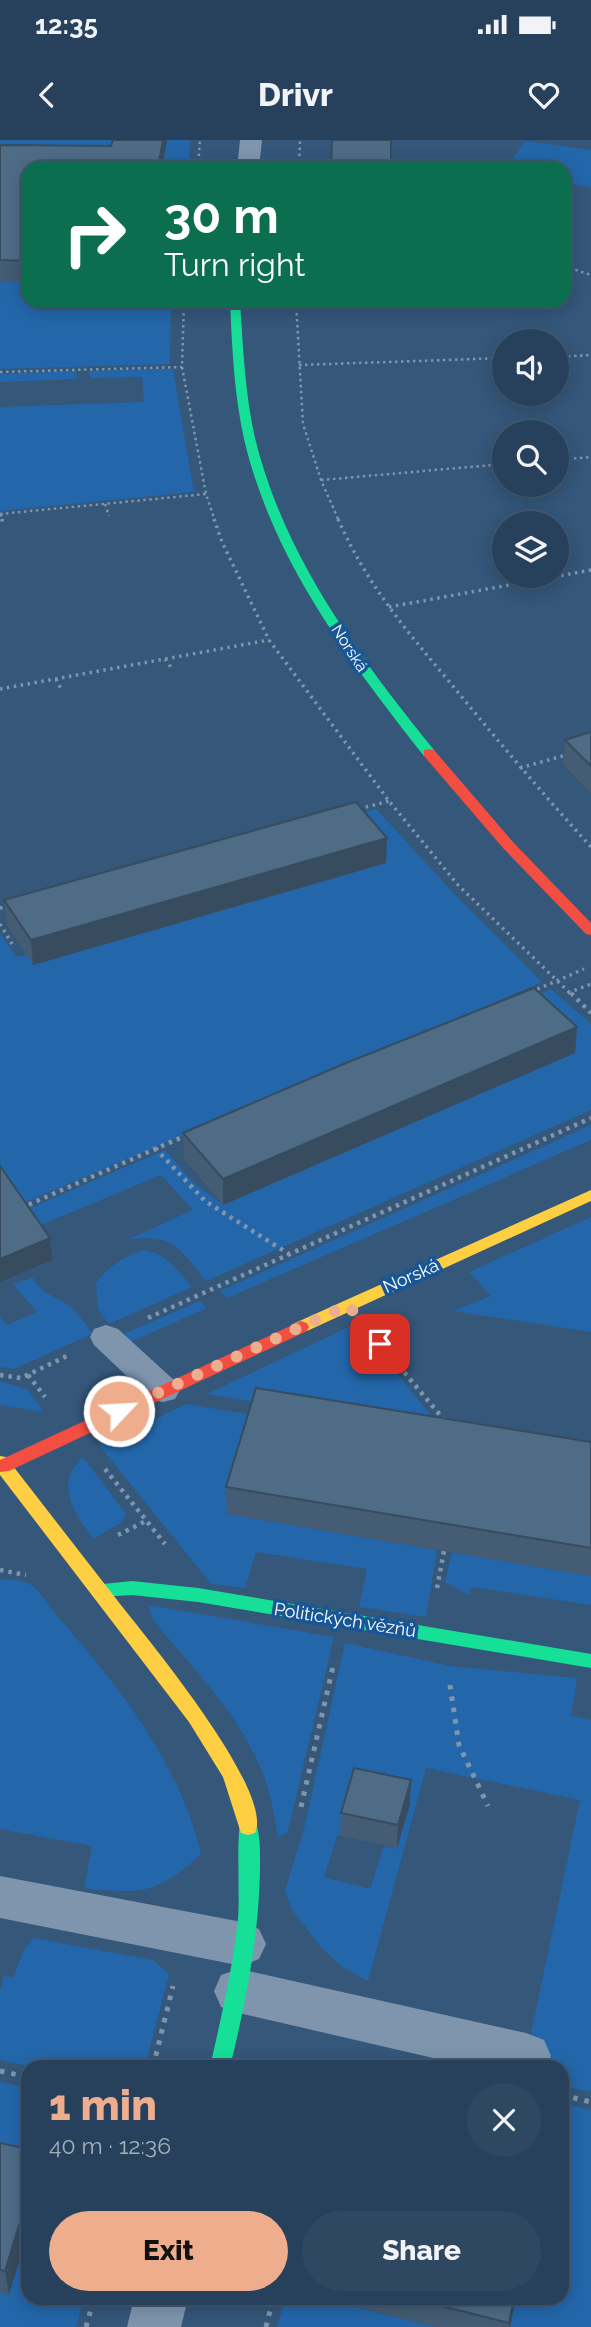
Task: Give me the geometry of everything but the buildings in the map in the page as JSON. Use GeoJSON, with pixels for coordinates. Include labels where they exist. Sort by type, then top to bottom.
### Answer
{"type":"FeatureCollection","features":[{"type":"Feature","properties":{"kind":"street"},"geometry":{"type":"LineString","coordinates":[[249,161],[251,140]]}},
{"type":"Feature","properties":{"kind":"street","name":"Norská"},"geometry":{"type":"LineString","coordinates":[[235,308],[238,365],[254,454],[279,522],[310,587],[381,694],[412,733],[515,854],[591,931]]}},
{"type":"Feature","properties":{"kind":"street","name":"Norská"},"geometry":{"type":"LineString","coordinates":[[2,1464],[591,1195]]}},
{"type":"Feature","properties":{"kind":"street"},"geometry":{"type":"LineString","coordinates":[[2,1464],[177,1691],[237,1783],[247,1811],[252,1864],[241,1967],[221,2060]]}},
{"type":"Feature","properties":{"kind":"street","name":"Politických vězňů"},"geometry":{"type":"LineString","coordinates":[[99,1590],[132,1588],[198,1595],[591,1661]]}},
{"type":"Feature","properties":{"kind":"street"},"geometry":{"type":"LineString","coordinates":[[0,1897],[241,1967],[526,2056]]}},
{"type":"Feature","properties":{"kind":"street"},"geometry":{"type":"LineString","coordinates":[[154,2327],[159,2305]]}},
{"type":"Feature","properties":{"kind":"lane"},"geometry":{"type":"LineString","coordinates":[[106,1337],[163,1390]]}},
{"type":"Feature","properties":{"kind":"path"},"geometry":{"type":"LineString","coordinates":[[149,160],[199,161],[200,140]]}},
{"type":"Feature","properties":{"kind":"path"},"geometry":{"type":"LineString","coordinates":[[299,161],[300,140]]}},
{"type":"Feature","properties":{"kind":"path"},"geometry":{"type":"LineString","coordinates":[[571,268],[591,275]]}},
{"type":"Feature","properties":{"kind":"path"},"geometry":{"type":"LineString","coordinates":[[184,308],[182,367],[205,494],[222,542],[269,640],[388,801],[458,885],[591,1013]]}},
{"type":"Feature","properties":{"kind":"path"},"geometry":{"type":"LineString","coordinates":[[296,308],[303,424],[321,480],[357,562],[388,607],[520,768],[591,847]]}},
{"type":"Feature","properties":{"kind":"path"},"geometry":{"type":"LineString","coordinates":[[569,356],[591,355]]}},
{"type":"Feature","properties":{"kind":"path"},"geometry":{"type":"LineString","coordinates":[[299,365],[492,358]]}},
{"type":"Feature","properties":{"kind":"path"},"geometry":{"type":"LineString","coordinates":[[0,372],[182,367]]}},
{"type":"Feature","properties":{"kind":"path"},"geometry":{"type":"LineString","coordinates":[[83,370],[83,378]]}},
{"type":"Feature","properties":{"kind":"path"},"geometry":{"type":"LineString","coordinates":[[569,459],[591,457]]}},
{"type":"Feature","properties":{"kind":"path"},"geometry":{"type":"LineString","coordinates":[[321,480],[492,465]]}},
{"type":"Feature","properties":{"kind":"path"},"geometry":{"type":"LineString","coordinates":[[3,526],[0,514],[205,494]]}},
{"type":"Feature","properties":{"kind":"path"},"geometry":{"type":"LineString","coordinates":[[105,504],[109,516]]}},
{"type":"Feature","properties":{"kind":"path"},"geometry":{"type":"LineString","coordinates":[[388,607],[591,570]]}},
{"type":"Feature","properties":{"kind":"path"},"geometry":{"type":"LineString","coordinates":[[0,689],[269,640]]}},
{"type":"Feature","properties":{"kind":"path"},"geometry":{"type":"LineString","coordinates":[[165,659],[173,670]]}},
{"type":"Feature","properties":{"kind":"path"},"geometry":{"type":"LineString","coordinates":[[56,679],[62,691]]}},
{"type":"Feature","properties":{"kind":"path"},"geometry":{"type":"LineString","coordinates":[[520,768],[567,755]]}},
{"type":"Feature","properties":{"kind":"path"},"geometry":{"type":"LineString","coordinates":[[352,811],[388,801]]}},
{"type":"Feature","properties":{"kind":"path"},"geometry":{"type":"LineString","coordinates":[[0,908],[13,905]]}},
{"type":"Feature","properties":{"kind":"path"},"geometry":{"type":"LineString","coordinates":[[0,924],[12,944]]}},
{"type":"Feature","properties":{"kind":"path"},"geometry":{"type":"LineString","coordinates":[[521,996],[591,966]]}},
{"type":"Feature","properties":{"kind":"path"},"geometry":{"type":"LineString","coordinates":[[568,993],[591,984]]}},
{"type":"Feature","properties":{"kind":"path"},"geometry":{"type":"LineString","coordinates":[[106,1337],[591,1118]]}},
{"type":"Feature","properties":{"kind":"path"},"geometry":{"type":"LineString","coordinates":[[12,1212],[200,1130]]}},
{"type":"Feature","properties":{"kind":"path"},"geometry":{"type":"LineString","coordinates":[[155,1148],[205,1201],[289,1254]]}},
{"type":"Feature","properties":{"kind":"path"},"geometry":{"type":"LineString","coordinates":[[348,1305],[453,1431]]}},
{"type":"Feature","properties":{"kind":"path"},"geometry":{"type":"LineString","coordinates":[[0,1375],[21,1378],[28,1376],[48,1401]]}},
{"type":"Feature","properties":{"kind":"path"},"geometry":{"type":"LineString","coordinates":[[99,1460],[146,1521],[111,1539]]}},
{"type":"Feature","properties":{"kind":"path"},"geometry":{"type":"LineString","coordinates":[[440,1570],[444,1551]]}},
{"type":"Feature","properties":{"kind":"path"},"geometry":{"type":"LineString","coordinates":[[0,1570],[37,1577]]}},
{"type":"Feature","properties":{"kind":"path"},"geometry":{"type":"LineString","coordinates":[[453,1638],[450,1695],[459,1745],[488,1806]]}},
{"type":"Feature","properties":{"kind":"path"},"geometry":{"type":"LineString","coordinates":[[299,1814],[337,1651]]}},
{"type":"Feature","properties":{"kind":"path"},"geometry":{"type":"LineString","coordinates":[[155,2060],[173,1986]]}},
{"type":"Feature","properties":{"kind":"path"},"geometry":{"type":"LineString","coordinates":[[0,2071],[21,2076]]}},
{"type":"Feature","properties":{"kind":"path"},"geometry":{"type":"LineString","coordinates":[[569,2097],[591,2102]]}},
{"type":"Feature","properties":{"kind":"path"},"geometry":{"type":"LineString","coordinates":[[86,2327],[92,2305]]}},
{"type":"Feature","properties":{"kind":"path"},"geometry":{"type":"LineString","coordinates":[[265,2327],[271,2305]]}},
{"type":"Feature","properties":{"kind":"shaded area"},"geometry":{"type":"Polygon","coordinates":[[[0,140],[190,140],[189,159],[0,157],[0,140]]]}},
{"type":"Feature","properties":{"kind":"shaded area"},"geometry":{"type":"Polygon","coordinates":[[[525,141],[591,150],[591,187],[571,184],[571,161],[511,161],[525,141]]]}},
{"type":"Feature","properties":{"kind":"shaded area"},"geometry":{"type":"Polygon","coordinates":[[[0,282],[21,282],[21,308],[171,308],[170,364],[0,369],[0,282]]]}},
{"type":"Feature","properties":{"kind":"shaded area"},"geometry":{"type":"Polygon","coordinates":[[[173,369],[194,492],[0,511],[0,407],[144,402],[142,377],[90,378],[89,371],[173,369]]]}},
{"type":"Feature","properties":{"kind":"shaded area"},"geometry":{"type":"Polygon","coordinates":[[[76,371],[77,379],[0,382],[0,374],[76,371]]]}},
{"type":"Feature","properties":{"kind":"shaded area"},"geometry":{"type":"Polygon","coordinates":[[[376,809],[458,898],[542,982],[0,1213],[0,933],[16,957],[27,955],[33,965],[386,863],[320,824],[376,809]]]}},
{"type":"Feature","properties":{"kind":"shaded area"},"geometry":{"type":"Polygon","coordinates":[[[551,989],[591,1024],[591,1110],[206,1281],[181,1252],[165,1241],[142,1238],[127,1240],[193,1210],[161,1175],[31,1229],[0,1221],[165,1150],[193,1182],[223,1205],[461,1026],[551,989]]]}},
{"type":"Feature","properties":{"kind":"shaded area"},"geometry":{"type":"Polygon","coordinates":[[[591,1125],[591,1140],[227,1298],[220,1291],[591,1125]]]}},
{"type":"Feature","properties":{"kind":"shaded area"},"geometry":{"type":"Polygon","coordinates":[[[591,1217],[591,1332],[453,1311],[491,1296],[469,1272],[591,1217]]]}},
{"type":"Feature","properties":{"kind":"shaded area"},"geometry":{"type":"Polygon","coordinates":[[[142,1250],[164,1258],[192,1287],[109,1324],[98,1309],[96,1283],[116,1263],[142,1250]]]}},
{"type":"Feature","properties":{"kind":"shaded area"},"geometry":{"type":"Polygon","coordinates":[[[33,1278],[44,1291],[75,1310],[92,1334],[14,1369],[0,1367],[0,1317],[7,1325],[37,1312],[13,1284],[33,1278]]]}},
{"type":"Feature","properties":{"kind":"shaded area"},"geometry":{"type":"Polygon","coordinates":[[[200,1301],[207,1308],[128,1343],[121,1335],[200,1301]]]}},
{"type":"Feature","properties":{"kind":"shaded area"},"geometry":{"type":"Polygon","coordinates":[[[357,1323],[440,1427],[307,1411],[207,1394],[357,1323]]]}},
{"type":"Feature","properties":{"kind":"shaded area"},"geometry":{"type":"Polygon","coordinates":[[[0,1381],[27,1389],[44,1412],[0,1405],[0,1381]]]}},
{"type":"Feature","properties":{"kind":"shaded area"},"geometry":{"type":"Polygon","coordinates":[[[187,1404],[257,1416],[227,1514],[437,1550],[426,1617],[359,1607],[367,1569],[256,1552],[245,1588],[211,1584],[99,1445],[187,1404]]]}},
{"type":"Feature","properties":{"kind":"shaded area"},"geometry":{"type":"Polygon","coordinates":[[[83,1457],[126,1514],[121,1523],[93,1539],[74,1509],[68,1488],[69,1477],[83,1457]]]}},
{"type":"Feature","properties":{"kind":"shaded area"},"geometry":{"type":"Polygon","coordinates":[[[452,1552],[591,1576],[591,1605],[472,1587],[469,1595],[445,1582],[452,1552]]]}},
{"type":"Feature","properties":{"kind":"shaded area"},"geometry":{"type":"Polygon","coordinates":[[[0,1579],[24,1582],[39,1592],[125,1699],[162,1757],[191,1820],[201,1854],[172,1877],[147,1889],[135,1891],[84,1888],[92,1846],[0,1829],[0,1579]]]}},
{"type":"Feature","properties":{"kind":"shaded area"},"geometry":{"type":"Polygon","coordinates":[[[148,1605],[334,1637],[288,1831],[278,1838],[268,1788],[247,1741],[210,1688],[154,1621],[148,1605]]]}},
{"type":"Feature","properties":{"kind":"shaded area"},"geometry":{"type":"Polygon","coordinates":[[[345,1643],[450,1666],[577,1678],[571,1716],[591,1720],[591,2090],[588,2092],[569,2087],[569,2060],[525,2060],[580,1800],[426,1768],[368,1981],[341,1966],[322,1948],[292,1910],[285,1890],[304,1829],[345,1643]],[[410,1804],[337,1836],[324,1877],[370,1889],[384,1846],[397,1849],[410,1804]]]}},
{"type":"Feature","properties":{"kind":"shaded area"},"geometry":{"type":"Polygon","coordinates":[[[33,1938],[153,1960],[169,1974],[147,2060],[21,2060],[21,2065],[0,2060],[0,1991],[4,1976],[13,1978],[24,1950],[33,1938]]]}},
{"type":"Feature","properties":{"kind":"shaded area"},"geometry":{"type":"Polygon","coordinates":[[[0,2082],[21,2086],[21,2172],[0,2167],[0,2082]]]}},
{"type":"Feature","properties":{"kind":"shaded area"},"geometry":{"type":"Polygon","coordinates":[[[569,2105],[591,2110],[591,2327],[510,2327],[515,2305],[569,2305],[569,2105]]]}},
{"type":"Feature","properties":{"kind":"shaded area"},"geometry":{"type":"Polygon","coordinates":[[[21,2255],[21,2305],[82,2305],[76,2327],[0,2327],[0,2293],[9,2294],[21,2255]]]}},
{"type":"Feature","properties":{"kind":"shaded area"},"geometry":{"type":"Polygon","coordinates":[[[283,2305],[347,2305],[435,2327],[277,2327],[283,2305]]]}},
{"type":"Feature","properties":{"kind":"traffic: fast"},"geometry":{"type":"LineString","coordinates":[[235,308],[240,378],[249,436],[268,497],[304,575],[326,612],[375,684],[429,753]]}},
{"type":"Feature","properties":{"kind":"traffic: fast"},"geometry":{"type":"LineString","coordinates":[[99,1590],[132,1588],[198,1595],[591,1661]]}},
{"type":"Feature","properties":{"kind":"traffic: fast"},"geometry":{"type":"LineString","coordinates":[[222,2060],[234,2008],[248,1918],[248,1827]]}},
{"type":"Feature","properties":{"kind":"traffic: slow"},"geometry":{"type":"LineString","coordinates":[[301,1327],[591,1195]]}},
{"type":"Feature","properties":{"kind":"traffic: slow"},"geometry":{"type":"LineString","coordinates":[[0,1462],[196,1716],[231,1775],[243,1802],[248,1827]]}},
{"type":"Feature","properties":{"kind":"traffic: jam"},"geometry":{"type":"LineString","coordinates":[[429,753],[508,845],[591,931]]}},
{"type":"Feature","properties":{"kind":"traffic: jam"},"geometry":{"type":"LineString","coordinates":[[3,1466],[301,1327]]}},
{"type":"Feature","properties":{"kind":"route"},"geometry":{"type":"LineString","coordinates":[[119,1411],[348,1305],[380,1344]]}}]}
